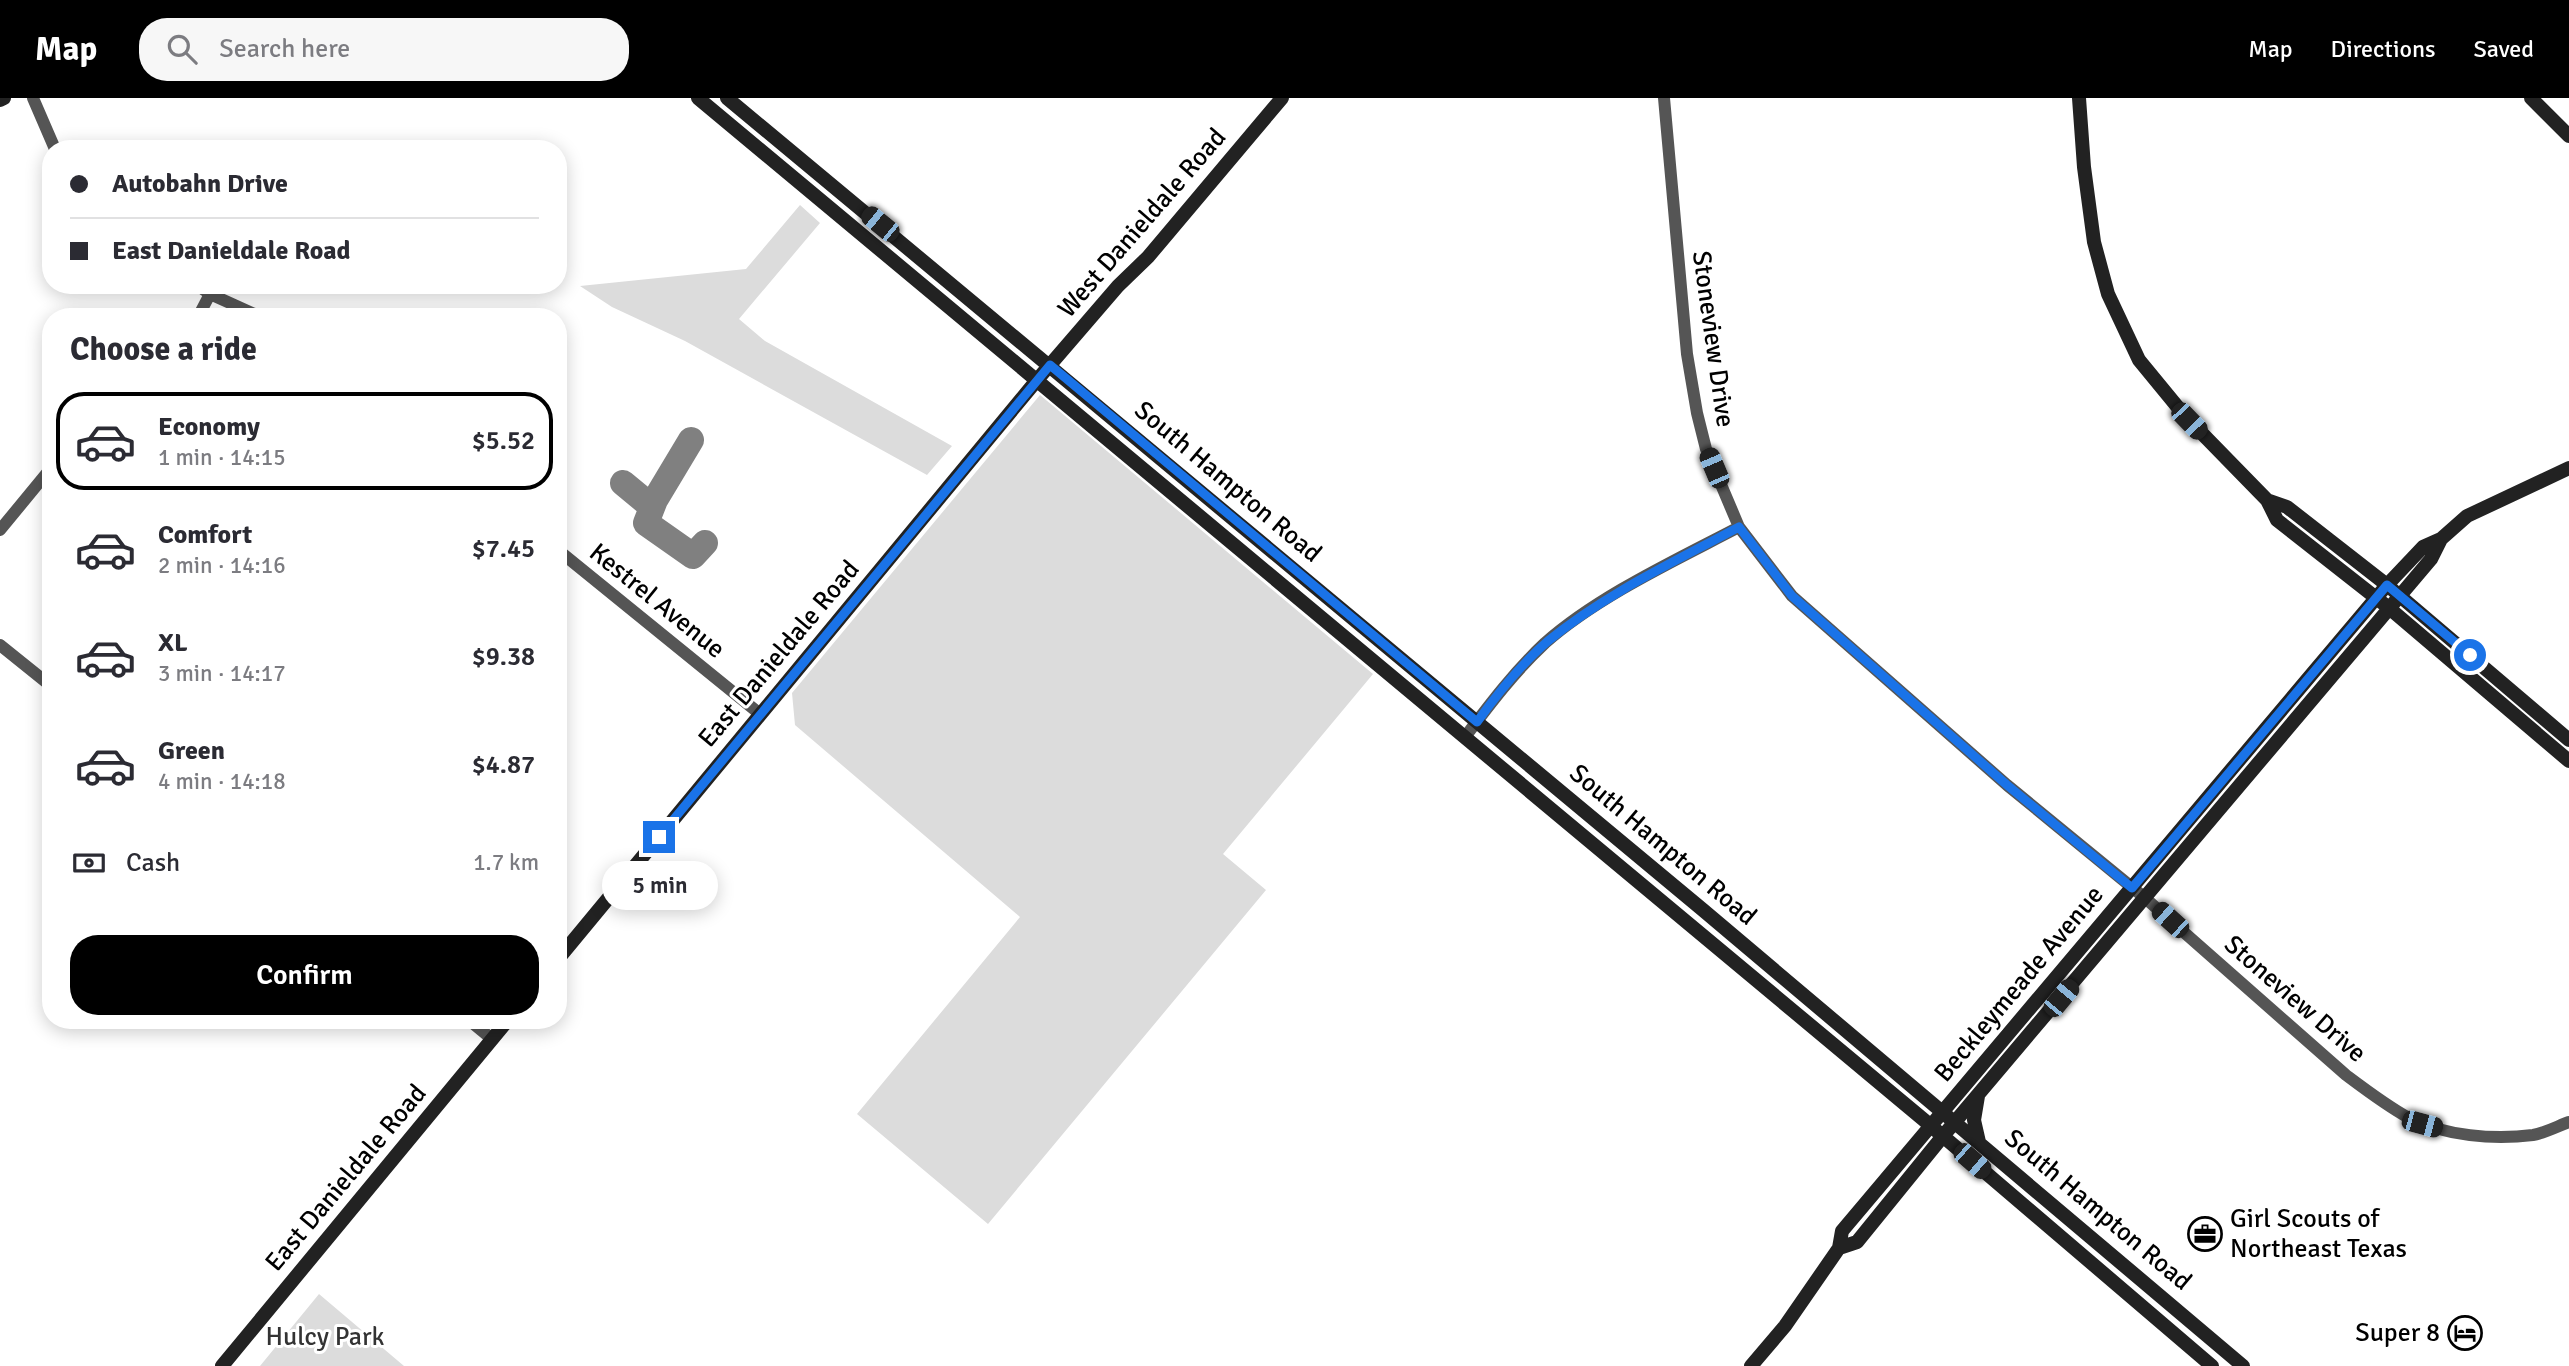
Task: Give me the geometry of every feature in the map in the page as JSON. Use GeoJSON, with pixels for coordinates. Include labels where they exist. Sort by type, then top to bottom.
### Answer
{"type":"FeatureCollection","features":[{"type":"Feature","properties":{"kind":"street"},"geometry":{"type":"LineString","coordinates":[[33,98],[51,140]]}},
{"type":"Feature","properties":{"kind":"street","name":"South Hampton Road"},"geometry":{"type":"LineString","coordinates":[[698,98],[1943,1136],[2212,1366]]}},
{"type":"Feature","properties":{"kind":"street","name":"South Hampton Road"},"geometry":{"type":"LineString","coordinates":[[727,98],[1943,1111],[2243,1366]]}},
{"type":"Feature","properties":{"kind":"street","name":"West Danieldale Road"},"geometry":{"type":"LineString","coordinates":[[1037,380],[1118,286],[1149,257],[1282,98]]}},
{"type":"Feature","properties":{"kind":"street","name":"Stoneview Drive"},"geometry":{"type":"LineString","coordinates":[[1664,98],[1687,354],[1706,449],[1739,527],[1792,596],[2007,785],[2145,898],[2346,1075],[2407,1117],[2446,1130],[2500,1138],[2533,1135],[2569,1122]]}},
{"type":"Feature","properties":{"kind":"street"},"geometry":{"type":"LineString","coordinates":[[2079,98],[2084,167],[2094,242],[2108,294],[2138,360],[2185,416],[2267,500],[2277,520],[2389,608],[2569,761]]}},
{"type":"Feature","properties":{"kind":"street"},"geometry":{"type":"LineString","coordinates":[[2531,98],[2569,136]]}},
{"type":"Feature","properties":{"kind":"street"},"geometry":{"type":"LineString","coordinates":[[750,141],[763,128]]}},
{"type":"Feature","properties":{"kind":"street"},"geometry":{"type":"LineString","coordinates":[[866,238],[880,224]]}},
{"type":"Feature","properties":{"kind":"street"},"geometry":{"type":"LineString","coordinates":[[203,308],[210,294],[241,308]]}},
{"type":"Feature","properties":{"kind":"street","name":"East Danieldale Road"},"geometry":{"type":"LineString","coordinates":[[567,948],[1037,380]]}},
{"type":"Feature","properties":{"kind":"street","name":"Beckleymeade Avenue"},"geometry":{"type":"LineString","coordinates":[[1839,1248],[1857,1242],[1956,1122],[1972,1091],[2132,888],[2387,585],[2423,547],[2441,539],[2467,516],[2569,468]]}},
{"type":"Feature","properties":{"kind":"street"},"geometry":{"type":"LineString","coordinates":[[0,530],[42,479]]}},
{"type":"Feature","properties":{"kind":"street"},"geometry":{"type":"LineString","coordinates":[[2267,500],[2287,507],[2387,585],[2569,740]]}},
{"type":"Feature","properties":{"kind":"street"},"geometry":{"type":"LineString","coordinates":[[1465,737],[1515,673],[1547,642],[1587,612],[1659,569],[1739,527]]}},
{"type":"Feature","properties":{"kind":"street","name":"Beckleymeade Avenue"},"geometry":{"type":"LineString","coordinates":[[1751,1366],[1785,1326],[1839,1248],[1842,1231],[1943,1111],[1972,1091],[2145,898],[2431,559],[2441,539]]}},
{"type":"Feature","properties":{"kind":"street"},"geometry":{"type":"LineString","coordinates":[[1255,562],[1268,547]]}},
{"type":"Feature","properties":{"kind":"street","name":"Kestrel Avenue"},"geometry":{"type":"LineString","coordinates":[[567,557],[760,714]]}},
{"type":"Feature","properties":{"kind":"street"},"geometry":{"type":"LineString","coordinates":[[0,645],[42,679]]}},
{"type":"Feature","properties":{"kind":"street"},"geometry":{"type":"LineString","coordinates":[[2255,742],[2267,752]]}},
{"type":"Feature","properties":{"kind":"street"},"geometry":{"type":"LineString","coordinates":[[480,1029],[492,1039]]}},
{"type":"Feature","properties":{"kind":"street","name":"East Danieldale Road"},"geometry":{"type":"LineString","coordinates":[[222,1366],[500,1029]]}},
{"type":"Feature","properties":{"kind":"street"},"geometry":{"type":"LineString","coordinates":[[1919,1091],[1941,1095],[1972,1091],[1979,1142]]}},
{"type":"Feature","properties":{"kind":"street"},"geometry":{"type":"LineString","coordinates":[[2117,1286],[2131,1271]]}},
{"type":"Feature","properties":{"kind":"green space"},"geometry":{"type":"Polygon","coordinates":[[[800,205],[820,223],[739,319],[765,341],[952,446],[927,475],[685,341],[612,307],[580,286],[746,269],[800,205]]]}},
{"type":"Feature","properties":{"kind":"green space"},"geometry":{"type":"Polygon","coordinates":[[[1040,395],[1373,674],[1223,854],[1266,890],[988,1224],[857,1114],[1020,917],[795,725],[792,693],[1040,395]]]}},
{"type":"Feature","properties":{"kind":"green space","name":"Hulcy Park"},"geometry":{"type":"Polygon","coordinates":[[[319,1294],[404,1366],[260,1366],[319,1294]]]}},
{"type":"Feature","properties":{"kind":"taxiway"},"geometry":{"type":"LineString","coordinates":[[691,440],[655,500],[646,523],[693,556],[705,543]]}},
{"type":"Feature","properties":{"kind":"taxiway"},"geometry":{"type":"LineString","coordinates":[[623,483],[646,502],[655,500]]}},
{"type":"Feature","properties":{"kind":"place","name":"Girl Scouts of Northeast Texas"},"geometry":{"type":"Point","coordinates":[2205,1234]}},
{"type":"Feature","properties":{"kind":"place","name":"Super 8"},"geometry":{"type":"Point","coordinates":[2465,1333]}},
{"type":"Feature","properties":{"kind":"route"},"geometry":{"type":"LineString","coordinates":[[659,837],[1050,365],[1477,722],[1515,673],[1547,642],[1587,612],[1659,569],[1739,527],[1792,596],[2007,785],[2132,888],[2387,585],[2470,655]]}}]}
